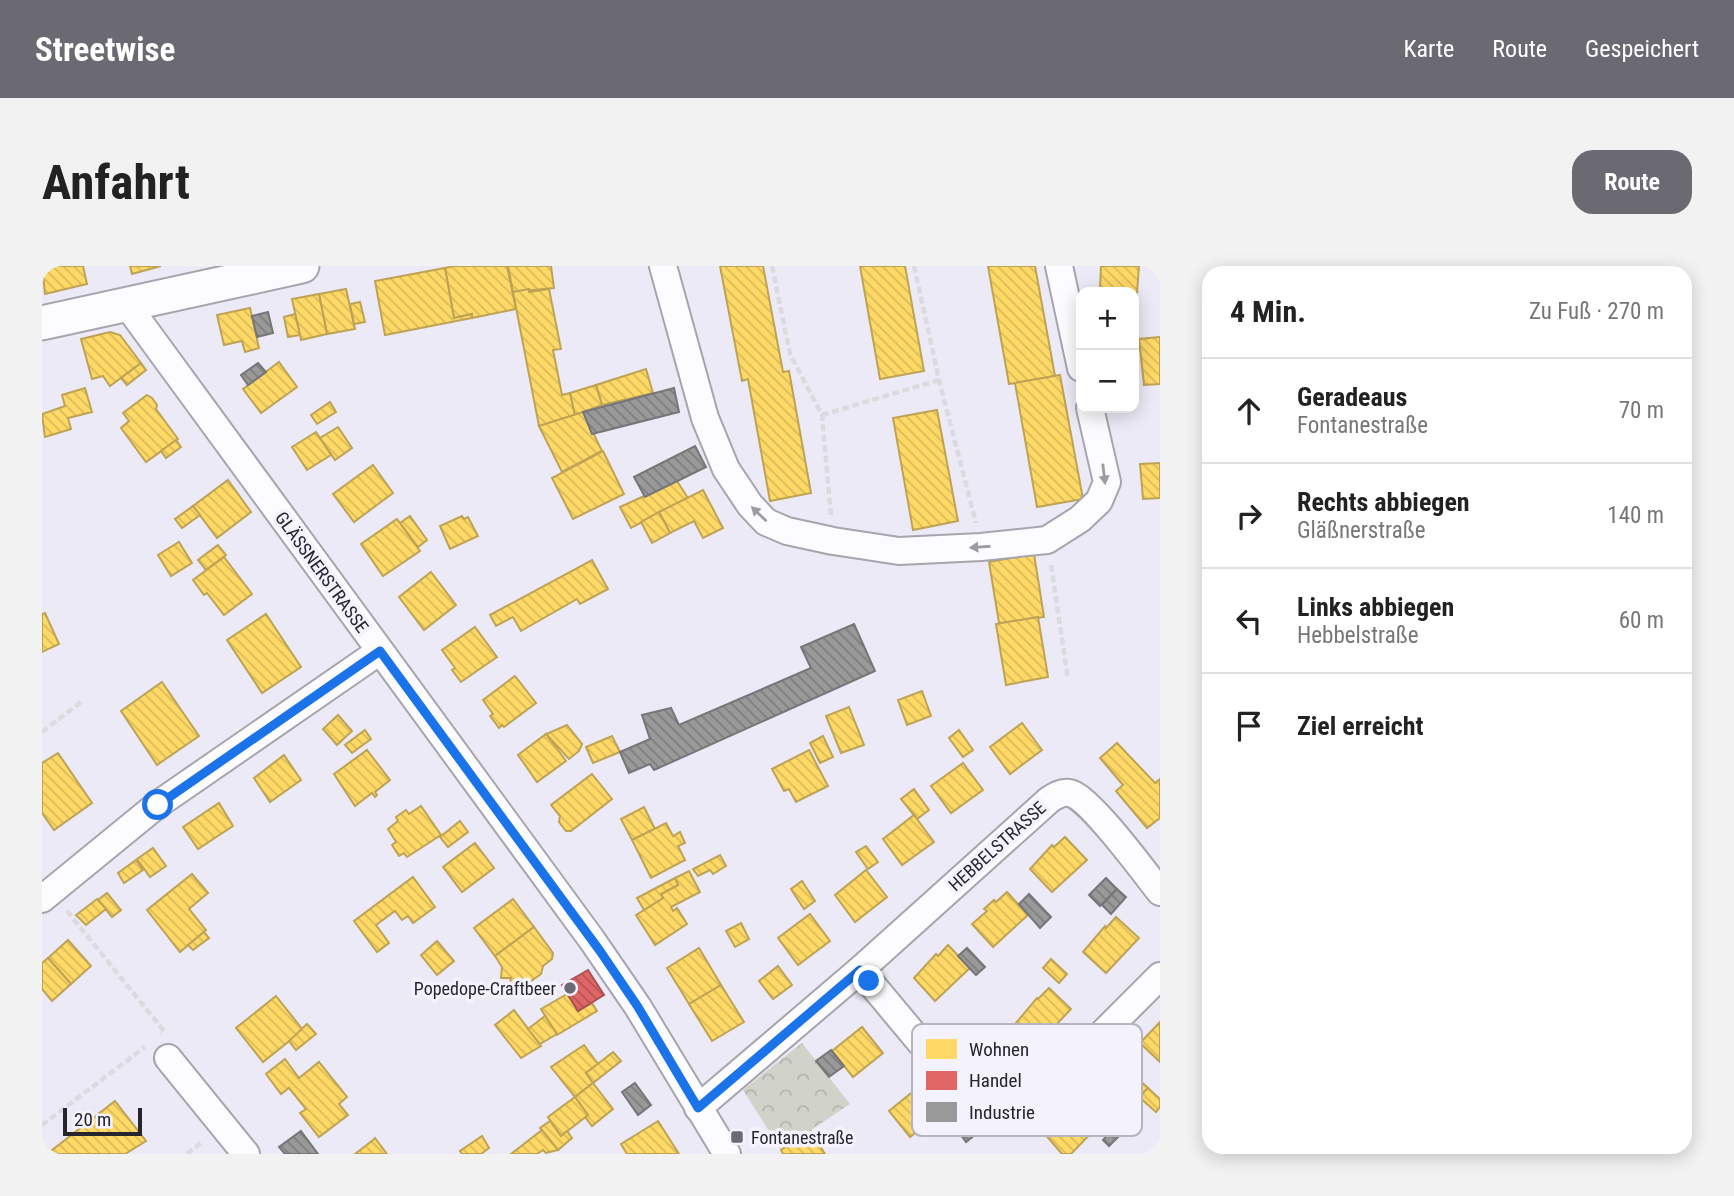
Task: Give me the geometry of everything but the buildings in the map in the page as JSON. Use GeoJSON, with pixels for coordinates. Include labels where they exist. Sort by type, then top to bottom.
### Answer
{"type":"FeatureCollection","features":[{"type":"Feature","properties":{"kind":"street"},"geometry":{"type":"LineString","coordinates":[[42,323],[127,305],[236,272],[302,266]]}},
{"type":"Feature","properties":{"kind":"street"},"geometry":{"type":"LineString","coordinates":[[663,266],[705,418],[726,469],[750,505],[766,522],[787,531],[899,551],[981,548],[1047,540],[1080,519],[1099,501],[1107,482],[1091,413]]}},
{"type":"Feature","properties":{"kind":"street"},"geometry":{"type":"LineString","coordinates":[[1059,266],[1077,350]]}},
{"type":"Feature","properties":{"kind":"street","name":"GLÄSSNERSTRASSE"},"geometry":{"type":"LineString","coordinates":[[127,305],[600,951],[638,1007],[727,1154]]}},
{"type":"Feature","properties":{"kind":"street"},"geometry":{"type":"LineString","coordinates":[[42,899],[158,805],[380,651]]}},
{"type":"Feature","properties":{"kind":"street","name":"HEBBELSTRASSE"},"geometry":{"type":"LineString","coordinates":[[698,1108],[860,970],[1049,800],[1058,795],[1068,793],[1086,802],[1160,892]]}},
{"type":"Feature","properties":{"kind":"street"},"geometry":{"type":"LineString","coordinates":[[860,970],[912,1033]]}},
{"type":"Feature","properties":{"kind":"street"},"geometry":{"type":"LineString","coordinates":[[1112,1024],[1160,976]]}},
{"type":"Feature","properties":{"kind":"street"},"geometry":{"type":"LineString","coordinates":[[160,1050],[246,1154]]}},
{"type":"Feature","properties":{"kind":"path"},"geometry":{"type":"LineString","coordinates":[[772,266],[790,354],[822,415],[830,504]]}},
{"type":"Feature","properties":{"kind":"path"},"geometry":{"type":"LineString","coordinates":[[914,266],[939,380],[976,523]]}},
{"type":"Feature","properties":{"kind":"path"},"geometry":{"type":"LineString","coordinates":[[822,415],[939,380]]}},
{"type":"Feature","properties":{"kind":"path"},"geometry":{"type":"LineString","coordinates":[[1047,540],[1069,679]]}},
{"type":"Feature","properties":{"kind":"path"},"geometry":{"type":"LineString","coordinates":[[42,732],[81,702]]}},
{"type":"Feature","properties":{"kind":"path"},"geometry":{"type":"LineString","coordinates":[[42,1125],[160,1050],[164,1031],[73,918]]}},
{"type":"Feature","properties":{"kind":"green space"},"geometry":{"type":"Polygon","coordinates":[[[802,1043],[850,1104],[781,1150],[743,1090],[802,1043]]]}},
{"type":"Feature","properties":{"kind":"place","name":"Popedope-Craftbeer"},"geometry":{"type":"Point","coordinates":[570,988]}},
{"type":"Feature","properties":{"kind":"place","name":"Fontanestraße"},"geometry":{"type":"Point","coordinates":[737,1137]}},
{"type":"Feature","properties":{"kind":"route"},"geometry":{"type":"LineString","coordinates":[[158,805],[380,651],[600,951],[638,1007],[698,1108],[860,970],[869,981]]}}]}
